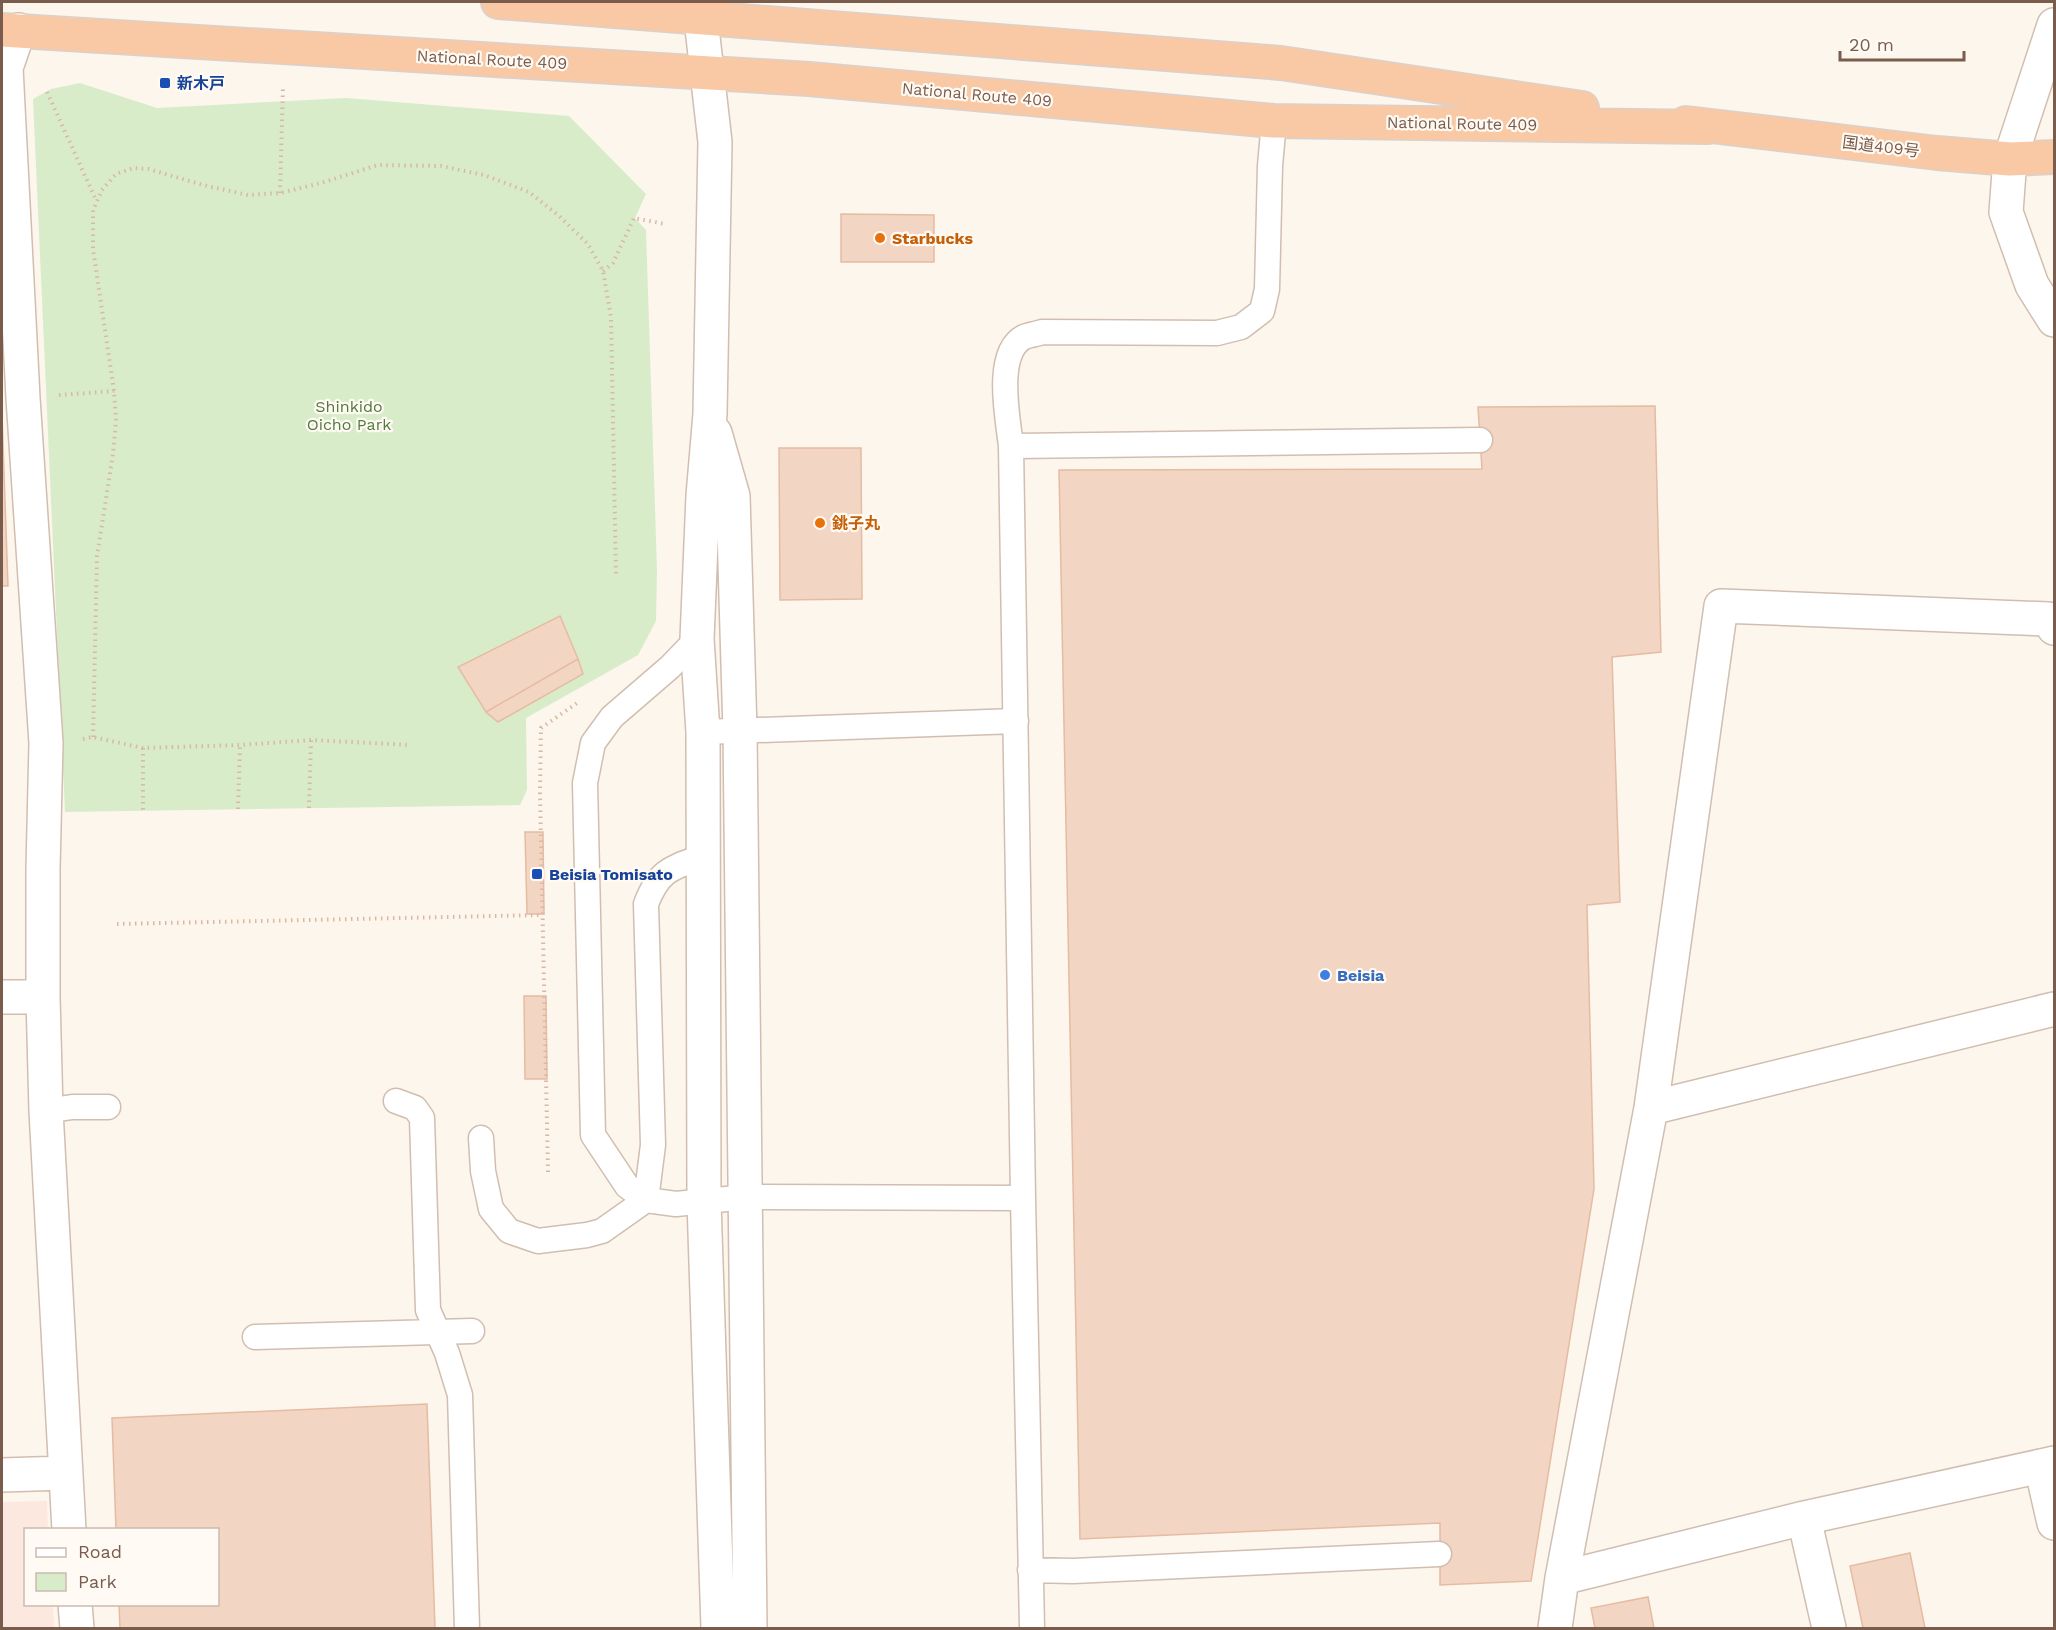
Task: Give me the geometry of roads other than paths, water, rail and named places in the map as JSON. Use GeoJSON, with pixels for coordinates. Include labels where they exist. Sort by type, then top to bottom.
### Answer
{"type":"FeatureCollection","features":[{"type":"Feature","properties":{"kind":"highway","name":"National Route 409"},"geometry":{"type":"LineString","coordinates":[[498,2],[699,9],[809,27],[1281,63],[1708,127]]}},
{"type":"Feature","properties":{"kind":"highway","name":"National Route 409"},"geometry":{"type":"LineString","coordinates":[[10,30],[809,79],[1274,121],[1708,127]]}},
{"type":"Feature","properties":{"kind":"highway","name":"国道409号"},"geometry":{"type":"LineString","coordinates":[[1708,127],[2010,159],[2055,158]]}},
{"type":"Feature","properties":{"kind":"street"},"geometry":{"type":"LineString","coordinates":[[699,9],[715,142],[710,414],[703,496],[697,639],[703,732],[704,1202],[718,1629]]}},
{"type":"Feature","properties":{"kind":"street"},"geometry":{"type":"LineString","coordinates":[[2055,25],[2010,159],[2006,212],[2032,285],[2055,320]]}},
{"type":"Feature","properties":{"kind":"street"},"geometry":{"type":"LineString","coordinates":[[10,30],[6,68],[10,319],[23,399],[46,743],[43,997],[46,1111],[69,1528]]}},
{"type":"Feature","properties":{"kind":"street"},"geometry":{"type":"LineString","coordinates":[[710,414],[733,496],[740,731],[750,1629]]}},
{"type":"Feature","properties":{"kind":"street"},"geometry":{"type":"LineString","coordinates":[[1555,1629],[1562,1578],[1651,1108],[1721,606],[2048,619],[2055,628]]}},
{"type":"Feature","properties":{"kind":"street"},"geometry":{"type":"LineString","coordinates":[[2,997],[43,997]]}},
{"type":"Feature","properties":{"kind":"street"},"geometry":{"type":"LineString","coordinates":[[1651,1108],[2055,1009]]}},
{"type":"Feature","properties":{"kind":"street"},"geometry":{"type":"LineString","coordinates":[[1562,1578],[1804,1518],[2048,1465],[2055,1523]]}},
{"type":"Feature","properties":{"kind":"street"},"geometry":{"type":"LineString","coordinates":[[2,1475],[65,1473]]}},
{"type":"Feature","properties":{"kind":"street"},"geometry":{"type":"LineString","coordinates":[[1804,1518],[1828,1629]]}},
{"type":"Feature","properties":{"kind":"street"},"geometry":{"type":"LineString","coordinates":[[75,1606],[77,1629]]}},
{"type":"Feature","properties":{"kind":"lane"},"geometry":{"type":"LineString","coordinates":[[1032,1629],[1011,446],[1005,381],[1009,355],[1022,338],[1042,332],[1216,333],[1241,327],[1262,311],[1267,289],[1270,166],[1274,121]]}},
{"type":"Feature","properties":{"kind":"lane"},"geometry":{"type":"LineString","coordinates":[[1011,446],[1078,447],[1480,440]]}},
{"type":"Feature","properties":{"kind":"lane"},"geometry":{"type":"LineString","coordinates":[[697,639],[670,667],[612,717],[593,743],[585,783],[592,1135],[627,1186],[646,1200],[676,1204],[746,1197],[1023,1198]]}},
{"type":"Feature","properties":{"kind":"lane"},"geometry":{"type":"LineString","coordinates":[[703,732],[1016,721]]}},
{"type":"Feature","properties":{"kind":"lane"},"geometry":{"type":"LineString","coordinates":[[481,1138],[483,1171],[491,1209],[509,1231],[538,1241],[587,1235],[602,1230],[646,1200],[653,1145],[646,904],[652,887],[660,877],[674,867],[704,856]]}},
{"type":"Feature","properties":{"kind":"lane"},"geometry":{"type":"LineString","coordinates":[[396,1101],[415,1108],[422,1118],[428,1310],[447,1353],[460,1395],[467,1629]]}},
{"type":"Feature","properties":{"kind":"lane"},"geometry":{"type":"LineString","coordinates":[[46,1111],[72,1107],[108,1107]]}},
{"type":"Feature","properties":{"kind":"lane"},"geometry":{"type":"LineString","coordinates":[[255,1337],[472,1332]]}},
{"type":"Feature","properties":{"kind":"lane"},"geometry":{"type":"LineString","coordinates":[[1030,1570],[1073,1571],[1439,1554]]}},
{"type":"Feature","properties":{"kind":"place","name":"新木戸"},"geometry":{"type":"Point","coordinates":[165,83]}},
{"type":"Feature","properties":{"kind":"place","name":"Starbucks"},"geometry":{"type":"Point","coordinates":[880,238]}},
{"type":"Feature","properties":{"kind":"place","name":"銚子丸"},"geometry":{"type":"Point","coordinates":[820,523]}},
{"type":"Feature","properties":{"kind":"place","name":"Beisia Tomisato"},"geometry":{"type":"Point","coordinates":[537,874]}},
{"type":"Feature","properties":{"kind":"place","name":"Beisia"},"geometry":{"type":"Point","coordinates":[1325,975]}},
{"type":"Feature","properties":{"kind":"park label","name":"Shinkido Oicho Park"},"geometry":{"type":"Point","coordinates":[349,415]}}]}
